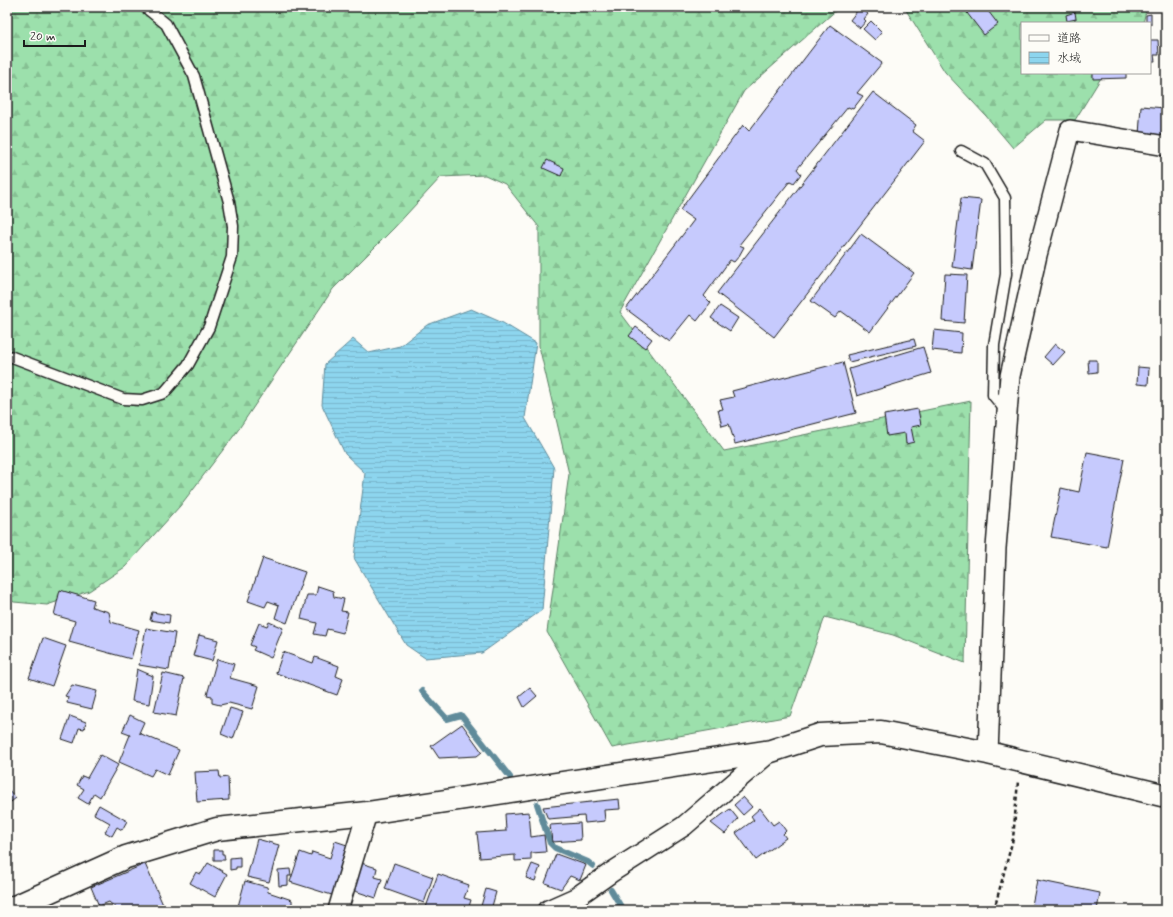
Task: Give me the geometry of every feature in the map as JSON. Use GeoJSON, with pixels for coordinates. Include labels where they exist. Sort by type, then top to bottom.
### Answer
{"type":"FeatureCollection","features":[{"type":"Feature","properties":{"kind":"street"},"geometry":{"type":"LineString","coordinates":[[988,753],[996,548],[1010,376],[1037,256],[1070,130],[1166,146]]}},
{"type":"Feature","properties":{"kind":"street"},"geometry":{"type":"LineString","coordinates":[[8,910],[126,858],[217,829],[367,813],[772,751],[820,735],[880,732],[988,753],[1166,796]]}},
{"type":"Feature","properties":{"kind":"street"},"geometry":{"type":"LineString","coordinates":[[548,910],[575,898],[612,872],[684,826],[772,751]]}},
{"type":"Feature","properties":{"kind":"street"},"geometry":{"type":"LineString","coordinates":[[338,910],[367,813]]}},
{"type":"Feature","properties":{"kind":"lane"},"geometry":{"type":"LineString","coordinates":[[7,355],[123,399],[142,400],[164,393],[188,365],[209,327],[232,257],[233,226],[229,202],[194,76],[166,24],[145,7]]}},
{"type":"Feature","properties":{"kind":"lane"},"geometry":{"type":"LineString","coordinates":[[961,151],[985,164],[1005,198],[1006,274],[994,345],[993,395],[1008,412]]}},
{"type":"Feature","properties":{"kind":"path"},"geometry":{"type":"LineString","coordinates":[[994,910],[1013,839],[1020,761]]}},
{"type":"Feature","properties":{"kind":"green space"},"geometry":{"type":"Polygon","coordinates":[[[7,7],[840,7],[744,91],[620,312],[724,451],[971,401],[965,663],[893,635],[825,617],[790,716],[612,748],[547,632],[569,474],[539,346],[539,227],[505,184],[485,175],[441,177],[394,228],[333,289],[236,433],[180,506],[125,567],[89,591],[47,605],[14,602],[7,598],[7,7]]]}},
{"type":"Feature","properties":{"kind":"green space"},"geometry":{"type":"Polygon","coordinates":[[[904,7],[1147,7],[1143,22],[1021,22],[1021,74],[1103,74],[1075,120],[1046,120],[1013,148],[986,116],[945,72],[904,7]]]}},
{"type":"Feature","properties":{"kind":"water"},"geometry":{"type":"Polygon","coordinates":[[[471,309],[503,323],[536,343],[525,418],[554,468],[542,610],[482,653],[425,658],[406,645],[354,558],[365,473],[345,454],[322,405],[325,364],[353,339],[369,353],[400,346],[427,325],[471,309]]]}},
{"type":"Feature","properties":{"kind":"building"},"geometry":{"type":"Polygon","coordinates":[[[860,7],[868,14],[864,19],[866,21],[860,28],[850,20],[860,7]]]}},
{"type":"Feature","properties":{"kind":"building"},"geometry":{"type":"Polygon","coordinates":[[[974,7],[985,7],[998,24],[984,35],[967,13],[974,7]]]}},
{"type":"Feature","properties":{"kind":"building"},"geometry":{"type":"Polygon","coordinates":[[[1075,12],[1076,19],[1067,21],[1066,15],[1075,12]]]}},
{"type":"Feature","properties":{"kind":"building"},"geometry":{"type":"Polygon","coordinates":[[[1151,14],[1151,22],[1146,22],[1146,15],[1151,14]]]}},
{"type":"Feature","properties":{"kind":"building"},"geometry":{"type":"Polygon","coordinates":[[[871,21],[882,32],[875,40],[863,29],[871,21]]]}},
{"type":"Feature","properties":{"kind":"building"},"geometry":{"type":"Polygon","coordinates":[[[830,25],[882,63],[857,93],[863,96],[853,109],[848,107],[797,169],[801,174],[794,183],[790,181],[739,245],[744,247],[739,256],[734,262],[730,260],[704,296],[711,303],[697,321],[690,315],[669,341],[626,309],[694,220],[680,210],[743,125],[749,131],[830,25]]]}},
{"type":"Feature","properties":{"kind":"building"},"geometry":{"type":"Polygon","coordinates":[[[1151,40],[1158,40],[1159,55],[1154,55],[1155,61],[1151,61],[1151,40]]]}},
{"type":"Feature","properties":{"kind":"building"},"geometry":{"type":"Polygon","coordinates":[[[1093,74],[1126,74],[1126,78],[1093,79],[1093,74]]]}},
{"type":"Feature","properties":{"kind":"building"},"geometry":{"type":"Polygon","coordinates":[[[873,92],[916,125],[912,131],[925,141],[774,337],[717,293],[873,92]]]}},
{"type":"Feature","properties":{"kind":"building"},"geometry":{"type":"Polygon","coordinates":[[[1166,97],[1166,122],[1164,137],[1139,135],[1141,106],[1165,108],[1166,97]]]}},
{"type":"Feature","properties":{"kind":"building"},"geometry":{"type":"Polygon","coordinates":[[[547,160],[564,168],[561,176],[543,168],[547,160]]]}},
{"type":"Feature","properties":{"kind":"building"},"geometry":{"type":"Polygon","coordinates":[[[961,198],[981,200],[972,270],[952,267],[961,198]]]}},
{"type":"Feature","properties":{"kind":"building"},"geometry":{"type":"Polygon","coordinates":[[[861,234],[914,273],[870,332],[841,311],[835,318],[811,301],[861,234]]]}},
{"type":"Feature","properties":{"kind":"building"},"geometry":{"type":"Polygon","coordinates":[[[945,274],[967,275],[964,323],[942,321],[945,274]]]}},
{"type":"Feature","properties":{"kind":"building"},"geometry":{"type":"Polygon","coordinates":[[[720,306],[738,318],[730,331],[711,318],[720,306]]]}},
{"type":"Feature","properties":{"kind":"building"},"geometry":{"type":"Polygon","coordinates":[[[636,327],[652,339],[645,348],[629,336],[636,327]]]}},
{"type":"Feature","properties":{"kind":"building"},"geometry":{"type":"Polygon","coordinates":[[[934,330],[962,333],[961,353],[932,350],[934,330]]]}},
{"type":"Feature","properties":{"kind":"building"},"geometry":{"type":"Polygon","coordinates":[[[914,339],[916,346],[849,362],[847,355],[914,339]]]}},
{"type":"Feature","properties":{"kind":"building"},"geometry":{"type":"Polygon","coordinates":[[[1055,344],[1065,352],[1053,365],[1044,357],[1055,344]]]}},
{"type":"Feature","properties":{"kind":"building"},"geometry":{"type":"Polygon","coordinates":[[[923,347],[931,373],[857,396],[849,369],[923,347]]]}},
{"type":"Feature","properties":{"kind":"building"},"geometry":{"type":"Polygon","coordinates":[[[1088,360],[1097,360],[1097,372],[1089,373],[1088,360]]]}},
{"type":"Feature","properties":{"kind":"building"},"geometry":{"type":"Polygon","coordinates":[[[843,362],[856,413],[735,444],[729,424],[722,426],[718,410],[723,409],[720,400],[734,397],[732,391],[843,362]]]}},
{"type":"Feature","properties":{"kind":"building"},"geometry":{"type":"Polygon","coordinates":[[[1138,367],[1149,368],[1148,385],[1137,384],[1138,367]]]}},
{"type":"Feature","properties":{"kind":"building"},"geometry":{"type":"Polygon","coordinates":[[[918,409],[921,425],[911,427],[914,442],[906,444],[905,433],[887,436],[884,415],[918,409]]]}},
{"type":"Feature","properties":{"kind":"building"},"geometry":{"type":"Polygon","coordinates":[[[1087,452],[1124,459],[1107,547],[1051,537],[1061,488],[1079,492],[1087,452]]]}},
{"type":"Feature","properties":{"kind":"building"},"geometry":{"type":"Polygon","coordinates":[[[263,558],[305,572],[287,623],[275,618],[279,605],[268,601],[265,607],[248,601],[263,558]]]}},
{"type":"Feature","properties":{"kind":"building"},"geometry":{"type":"Polygon","coordinates":[[[318,586],[333,591],[334,597],[344,599],[341,611],[348,612],[343,633],[327,629],[325,636],[314,634],[317,623],[301,619],[307,595],[316,595],[318,586]]]}},
{"type":"Feature","properties":{"kind":"building"},"geometry":{"type":"Polygon","coordinates":[[[60,590],[94,600],[92,607],[109,612],[111,622],[139,630],[131,659],[69,642],[75,621],[54,615],[60,590]]]}},
{"type":"Feature","properties":{"kind":"building"},"geometry":{"type":"Polygon","coordinates":[[[152,612],[170,615],[169,623],[150,620],[152,612]]]}},
{"type":"Feature","properties":{"kind":"building"},"geometry":{"type":"Polygon","coordinates":[[[269,622],[283,628],[271,658],[253,650],[255,647],[250,645],[259,623],[267,626],[269,622]]]}},
{"type":"Feature","properties":{"kind":"building"},"geometry":{"type":"Polygon","coordinates":[[[146,628],[175,633],[169,670],[139,665],[146,628]]]}},
{"type":"Feature","properties":{"kind":"building"},"geometry":{"type":"Polygon","coordinates":[[[199,635],[218,640],[212,661],[193,656],[199,635]]]}},
{"type":"Feature","properties":{"kind":"building"},"geometry":{"type":"Polygon","coordinates":[[[43,638],[66,646],[52,686],[29,678],[43,638]]]}},
{"type":"Feature","properties":{"kind":"building"},"geometry":{"type":"Polygon","coordinates":[[[283,652],[313,663],[315,657],[339,666],[336,676],[343,679],[337,695],[276,673],[283,652]]]}},
{"type":"Feature","properties":{"kind":"building"},"geometry":{"type":"Polygon","coordinates":[[[217,659],[234,664],[230,678],[259,686],[252,709],[229,703],[220,705],[212,703],[212,696],[207,695],[217,659]]]}},
{"type":"Feature","properties":{"kind":"building"},"geometry":{"type":"Polygon","coordinates":[[[137,669],[153,676],[149,704],[132,701],[137,669]]]}},
{"type":"Feature","properties":{"kind":"building"},"geometry":{"type":"Polygon","coordinates":[[[163,673],[184,678],[176,716],[154,712],[163,673]]]}},
{"type":"Feature","properties":{"kind":"building"},"geometry":{"type":"Polygon","coordinates":[[[72,685],[97,691],[92,709],[67,703],[68,697],[65,696],[72,685]]]}},
{"type":"Feature","properties":{"kind":"building"},"geometry":{"type":"Polygon","coordinates":[[[530,688],[537,696],[524,707],[519,697],[530,688]]]}},
{"type":"Feature","properties":{"kind":"building"},"geometry":{"type":"Polygon","coordinates":[[[230,708],[243,712],[233,739],[221,734],[230,708]]]}},
{"type":"Feature","properties":{"kind":"building"},"geometry":{"type":"Polygon","coordinates":[[[130,715],[144,722],[139,733],[179,750],[168,775],[155,769],[151,776],[119,762],[130,735],[122,732],[130,715]]]}},
{"type":"Feature","properties":{"kind":"building"},"geometry":{"type":"Polygon","coordinates":[[[70,716],[86,722],[84,729],[79,728],[74,743],[62,739],[70,716]]]}},
{"type":"Feature","properties":{"kind":"building"},"geometry":{"type":"Polygon","coordinates":[[[462,724],[482,752],[477,756],[439,758],[431,746],[462,724]]]}},
{"type":"Feature","properties":{"kind":"building"},"geometry":{"type":"Polygon","coordinates":[[[100,755],[118,765],[100,797],[94,793],[88,804],[78,798],[84,789],[77,785],[82,776],[87,778],[100,755]]]}},
{"type":"Feature","properties":{"kind":"building"},"geometry":{"type":"Polygon","coordinates":[[[219,771],[220,778],[228,777],[229,800],[197,802],[195,772],[219,771]]]}},
{"type":"Feature","properties":{"kind":"building"},"geometry":{"type":"Polygon","coordinates":[[[7,788],[16,798],[7,805],[7,788]]]}},
{"type":"Feature","properties":{"kind":"building"},"geometry":{"type":"Polygon","coordinates":[[[743,797],[752,807],[743,815],[734,805],[743,797]]]}},
{"type":"Feature","properties":{"kind":"building"},"geometry":{"type":"Polygon","coordinates":[[[619,799],[620,809],[604,810],[605,821],[585,823],[584,816],[548,819],[543,807],[619,799]]]}},
{"type":"Feature","properties":{"kind":"building"},"geometry":{"type":"Polygon","coordinates":[[[99,805],[127,821],[122,830],[117,827],[112,836],[105,832],[110,823],[94,814],[99,805]]]}},
{"type":"Feature","properties":{"kind":"building"},"geometry":{"type":"Polygon","coordinates":[[[760,808],[773,825],[779,821],[786,831],[783,834],[786,838],[756,860],[736,833],[754,820],[751,816],[760,808]]]}},
{"type":"Feature","properties":{"kind":"building"},"geometry":{"type":"Polygon","coordinates":[[[730,809],[738,819],[725,834],[711,823],[730,809]]]}},
{"type":"Feature","properties":{"kind":"building"},"geometry":{"type":"Polygon","coordinates":[[[529,812],[531,837],[544,835],[546,852],[531,853],[531,860],[515,861],[515,855],[480,858],[477,833],[506,831],[505,814],[529,812]]]}},
{"type":"Feature","properties":{"kind":"building"},"geometry":{"type":"Polygon","coordinates":[[[580,823],[581,840],[552,842],[550,825],[580,823]]]}},
{"type":"Feature","properties":{"kind":"building"},"geometry":{"type":"Polygon","coordinates":[[[257,839],[279,845],[269,882],[247,877],[257,839]]]}},
{"type":"Feature","properties":{"kind":"building"},"geometry":{"type":"Polygon","coordinates":[[[335,841],[350,846],[335,896],[290,882],[300,852],[311,856],[312,852],[330,858],[335,841]]]}},
{"type":"Feature","properties":{"kind":"building"},"geometry":{"type":"Polygon","coordinates":[[[214,850],[222,850],[225,860],[214,860],[214,850]]]}},
{"type":"Feature","properties":{"kind":"building"},"geometry":{"type":"Polygon","coordinates":[[[556,854],[586,865],[580,880],[570,876],[561,889],[545,883],[556,854]]]}},
{"type":"Feature","properties":{"kind":"building"},"geometry":{"type":"Polygon","coordinates":[[[240,857],[240,867],[230,870],[230,858],[240,857]]]}},
{"type":"Feature","properties":{"kind":"building"},"geometry":{"type":"Polygon","coordinates":[[[208,863],[227,874],[215,897],[190,883],[196,872],[201,874],[208,863]]]}},
{"type":"Feature","properties":{"kind":"building"},"geometry":{"type":"Polygon","coordinates":[[[361,863],[377,868],[375,877],[382,879],[376,898],[352,890],[361,863]]]}},
{"type":"Feature","properties":{"kind":"building"},"geometry":{"type":"Polygon","coordinates":[[[394,863],[433,877],[424,903],[385,889],[394,863]]]}},
{"type":"Feature","properties":{"kind":"building"},"geometry":{"type":"Polygon","coordinates":[[[145,864],[164,907],[157,910],[118,910],[109,902],[99,906],[91,887],[145,864]]]}},
{"type":"Feature","properties":{"kind":"building"},"geometry":{"type":"Polygon","coordinates":[[[532,864],[540,867],[535,881],[526,878],[532,864]]]}},
{"type":"Feature","properties":{"kind":"building"},"geometry":{"type":"Polygon","coordinates":[[[290,869],[291,876],[288,876],[288,885],[279,886],[278,870],[290,869]]]}},
{"type":"Feature","properties":{"kind":"building"},"geometry":{"type":"Polygon","coordinates":[[[438,874],[469,885],[464,898],[471,900],[468,910],[425,910],[438,874]]]}},
{"type":"Feature","properties":{"kind":"building"},"geometry":{"type":"Polygon","coordinates":[[[1037,880],[1100,893],[1097,910],[1031,910],[1037,880]]]}},
{"type":"Feature","properties":{"kind":"building"},"geometry":{"type":"Polygon","coordinates":[[[245,881],[267,887],[268,892],[292,900],[292,907],[296,910],[237,910],[245,881]]]}},
{"type":"Feature","properties":{"kind":"building"},"geometry":{"type":"Polygon","coordinates":[[[486,889],[496,892],[491,910],[481,906],[486,889]]]}},
{"type":"Feature","properties":{"kind":"waterway"},"geometry":{"type":"LineString","coordinates":[[422,691],[447,719],[461,715],[510,777]]}},
{"type":"Feature","properties":{"kind":"waterway"},"geometry":{"type":"LineString","coordinates":[[537,804],[550,843],[555,848],[588,862],[593,866]]}},
{"type":"Feature","properties":{"kind":"waterway"},"geometry":{"type":"LineString","coordinates":[[611,890],[623,910]]}}]}
